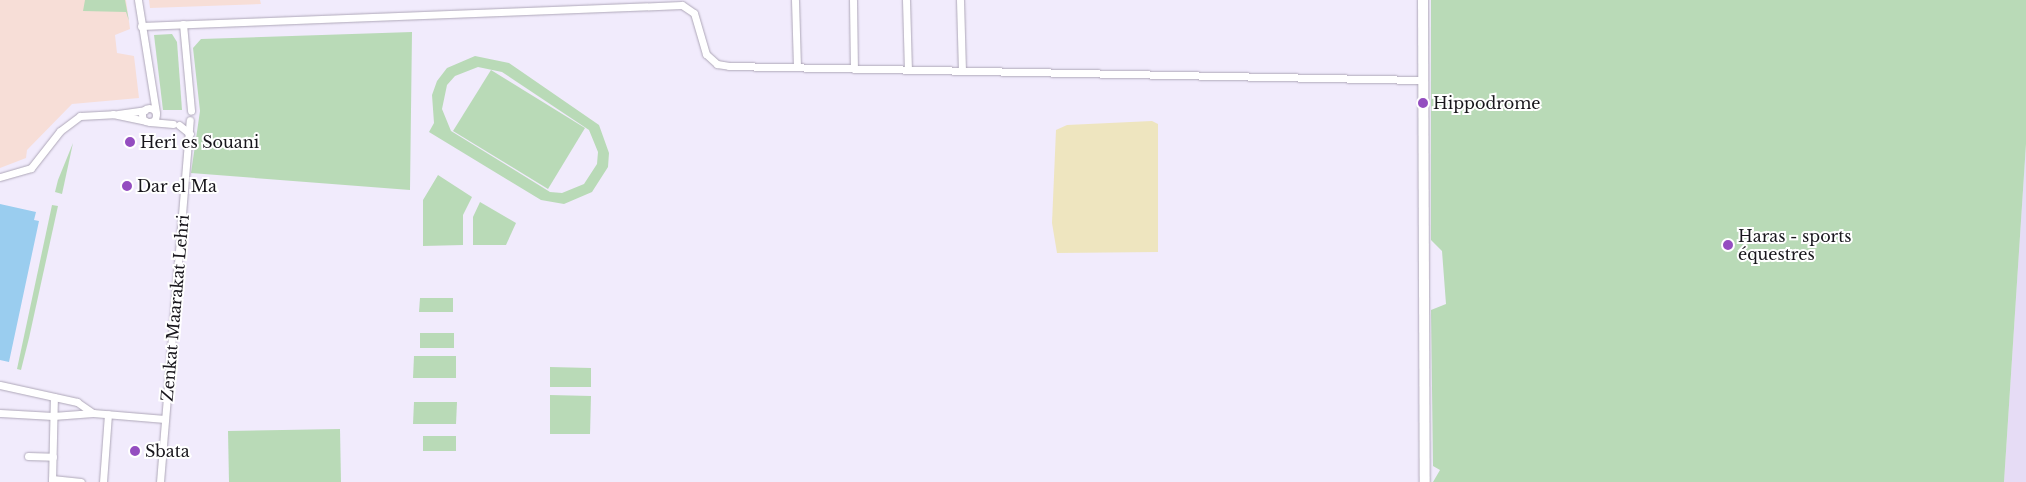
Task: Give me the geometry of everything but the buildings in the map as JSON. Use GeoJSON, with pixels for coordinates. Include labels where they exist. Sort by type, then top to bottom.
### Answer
{"type":"FeatureCollection","features":[{"type":"Feature","properties":{"kind":"main road"},"geometry":{"type":"LineString","coordinates":[[1423,0],[1425,482]]}},
{"type":"Feature","properties":{"kind":"street"},"geometry":{"type":"LineString","coordinates":[[138,0],[151,92],[156,113]]}},
{"type":"Feature","properties":{"kind":"street"},"geometry":{"type":"LineString","coordinates":[[795,0],[797,68]]}},
{"type":"Feature","properties":{"kind":"street"},"geometry":{"type":"LineString","coordinates":[[853,0],[854,69]]}},
{"type":"Feature","properties":{"kind":"street"},"geometry":{"type":"LineString","coordinates":[[906,0],[908,70]]}},
{"type":"Feature","properties":{"kind":"street"},"geometry":{"type":"LineString","coordinates":[[960,0],[962,71]]}},
{"type":"Feature","properties":{"kind":"street"},"geometry":{"type":"LineString","coordinates":[[141,26],[682,5],[694,13],[702,45],[712,61],[797,68],[1423,80]]}},
{"type":"Feature","properties":{"kind":"street"},"geometry":{"type":"LineString","coordinates":[[183,24],[191,111]]}},
{"type":"Feature","properties":{"kind":"street"},"geometry":{"type":"LineString","coordinates":[[147,122],[146,110],[151,92]]}},
{"type":"Feature","properties":{"kind":"street"},"geometry":{"type":"LineString","coordinates":[[0,177],[31,168],[73,120],[146,110],[156,113]]}},
{"type":"Feature","properties":{"kind":"street"},"geometry":{"type":"LineString","coordinates":[[147,122],[156,113]]}},
{"type":"Feature","properties":{"kind":"street"},"geometry":{"type":"LineString","coordinates":[[113,114],[147,122],[176,124],[190,134]]}},
{"type":"Feature","properties":{"kind":"street","name":"Zenkat Maarakat Lehri"},"geometry":{"type":"LineString","coordinates":[[160,482],[190,120]]}},
{"type":"Feature","properties":{"kind":"street"},"geometry":{"type":"LineString","coordinates":[[0,386],[76,402],[93,413]]}},
{"type":"Feature","properties":{"kind":"street"},"geometry":{"type":"LineString","coordinates":[[54,397],[52,480],[81,482]]}},
{"type":"Feature","properties":{"kind":"street"},"geometry":{"type":"LineString","coordinates":[[0,413],[53,416],[93,413],[165,419]]}},
{"type":"Feature","properties":{"kind":"street"},"geometry":{"type":"LineString","coordinates":[[103,482],[108,414]]}},
{"type":"Feature","properties":{"kind":"street"},"geometry":{"type":"LineString","coordinates":[[28,456],[53,457]]}},
{"type":"Feature","properties":{"kind":"shaded area"},"geometry":{"type":"Polygon","coordinates":[[[0,0],[126,0],[130,29],[115,35],[117,53],[134,56],[139,98],[72,104],[27,150],[26,158],[0,168],[0,0]]]}},
{"type":"Feature","properties":{"kind":"shaded area"},"geometry":{"type":"Polygon","coordinates":[[[149,0],[260,0],[261,4],[150,8],[149,0]]]}},
{"type":"Feature","properties":{"kind":"shaded area"},"geometry":{"type":"Polygon","coordinates":[[[2026,144],[2026,482],[2004,482],[2026,144]]]}},
{"type":"Feature","properties":{"kind":"green space"},"geometry":{"type":"Polygon","coordinates":[[[85,0],[125,0],[129,21],[126,12],[83,11],[85,0]]]}},
{"type":"Feature","properties":{"kind":"green space","name":"Haras - sports équestres"},"geometry":{"type":"Polygon","coordinates":[[[1431,0],[2026,0],[2026,144],[2004,482],[1433,482],[1440,470],[1433,466],[1431,310],[1446,304],[1442,251],[1431,240],[1431,0]]]}},
{"type":"Feature","properties":{"kind":"green space"},"geometry":{"type":"Polygon","coordinates":[[[412,32],[410,190],[191,173],[200,111],[193,48],[201,39],[412,32]]]}},
{"type":"Feature","properties":{"kind":"green space"},"geometry":{"type":"Polygon","coordinates":[[[172,34],[177,42],[182,110],[163,110],[154,35],[172,34]]]}},
{"type":"Feature","properties":{"kind":"green space"},"geometry":{"type":"Polygon","coordinates":[[[475,56],[509,63],[599,125],[609,153],[608,167],[592,192],[564,204],[541,200],[429,132],[434,123],[432,95],[437,81],[447,68],[475,56]],[[478,67],[455,76],[447,85],[442,109],[451,131],[550,192],[562,193],[584,184],[597,164],[598,152],[589,130],[502,72],[478,67]]]}},
{"type":"Feature","properties":{"kind":"green space"},"geometry":{"type":"Polygon","coordinates":[[[491,70],[585,128],[548,189],[453,131],[491,70]]]}},
{"type":"Feature","properties":{"kind":"green space"},"geometry":{"type":"Polygon","coordinates":[[[73,143],[62,194],[55,192],[58,180],[73,143]]]}},
{"type":"Feature","properties":{"kind":"green space"},"geometry":{"type":"Polygon","coordinates":[[[438,175],[472,197],[463,215],[463,245],[423,246],[423,200],[438,175]]]}},
{"type":"Feature","properties":{"kind":"green space"},"geometry":{"type":"Polygon","coordinates":[[[480,202],[516,223],[506,245],[473,245],[473,217],[480,202]]]}},
{"type":"Feature","properties":{"kind":"green space"},"geometry":{"type":"Polygon","coordinates":[[[52,205],[58,206],[21,370],[17,369],[52,205]]]}},
{"type":"Feature","properties":{"kind":"green space"},"geometry":{"type":"Polygon","coordinates":[[[420,298],[453,298],[453,312],[419,312],[420,298]]]}},
{"type":"Feature","properties":{"kind":"green space"},"geometry":{"type":"Polygon","coordinates":[[[420,333],[454,333],[454,348],[420,348],[420,333]]]}},
{"type":"Feature","properties":{"kind":"green space"},"geometry":{"type":"Polygon","coordinates":[[[414,356],[456,356],[456,378],[413,378],[414,356]]]}},
{"type":"Feature","properties":{"kind":"green space"},"geometry":{"type":"Polygon","coordinates":[[[550,367],[591,368],[591,387],[550,387],[550,367]]]}},
{"type":"Feature","properties":{"kind":"green space"},"geometry":{"type":"Polygon","coordinates":[[[550,395],[591,396],[590,434],[550,434],[550,395]]]}},
{"type":"Feature","properties":{"kind":"green space"},"geometry":{"type":"Polygon","coordinates":[[[414,402],[457,402],[456,424],[413,424],[414,402]]]}},
{"type":"Feature","properties":{"kind":"green space"},"geometry":{"type":"Polygon","coordinates":[[[340,429],[341,482],[229,482],[228,431],[340,429]]]}},
{"type":"Feature","properties":{"kind":"green space"},"geometry":{"type":"Polygon","coordinates":[[[423,436],[456,436],[456,451],[423,451],[423,436]]]}},
{"type":"Feature","properties":{"kind":"sand"},"geometry":{"type":"Polygon","coordinates":[[[1152,121],[1158,124],[1158,252],[1057,253],[1052,223],[1056,130],[1067,125],[1152,121]]]}},
{"type":"Feature","properties":{"kind":"water"},"geometry":{"type":"Polygon","coordinates":[[[0,204],[36,212],[34,220],[39,221],[9,362],[0,360],[0,204]]]}},
{"type":"Feature","properties":{"kind":"place","name":"Hippodrome"},"geometry":{"type":"Point","coordinates":[1423,103]}},
{"type":"Feature","properties":{"kind":"place","name":"Heri es Souani"},"geometry":{"type":"Point","coordinates":[130,142]}},
{"type":"Feature","properties":{"kind":"place","name":"Dar el Ma"},"geometry":{"type":"Point","coordinates":[127,186]}},
{"type":"Feature","properties":{"kind":"place","name":"Haras - sports équestres"},"geometry":{"type":"Point","coordinates":[1728,245]}},
{"type":"Feature","properties":{"kind":"place","name":"Sbata"},"geometry":{"type":"Point","coordinates":[135,451]}}]}
